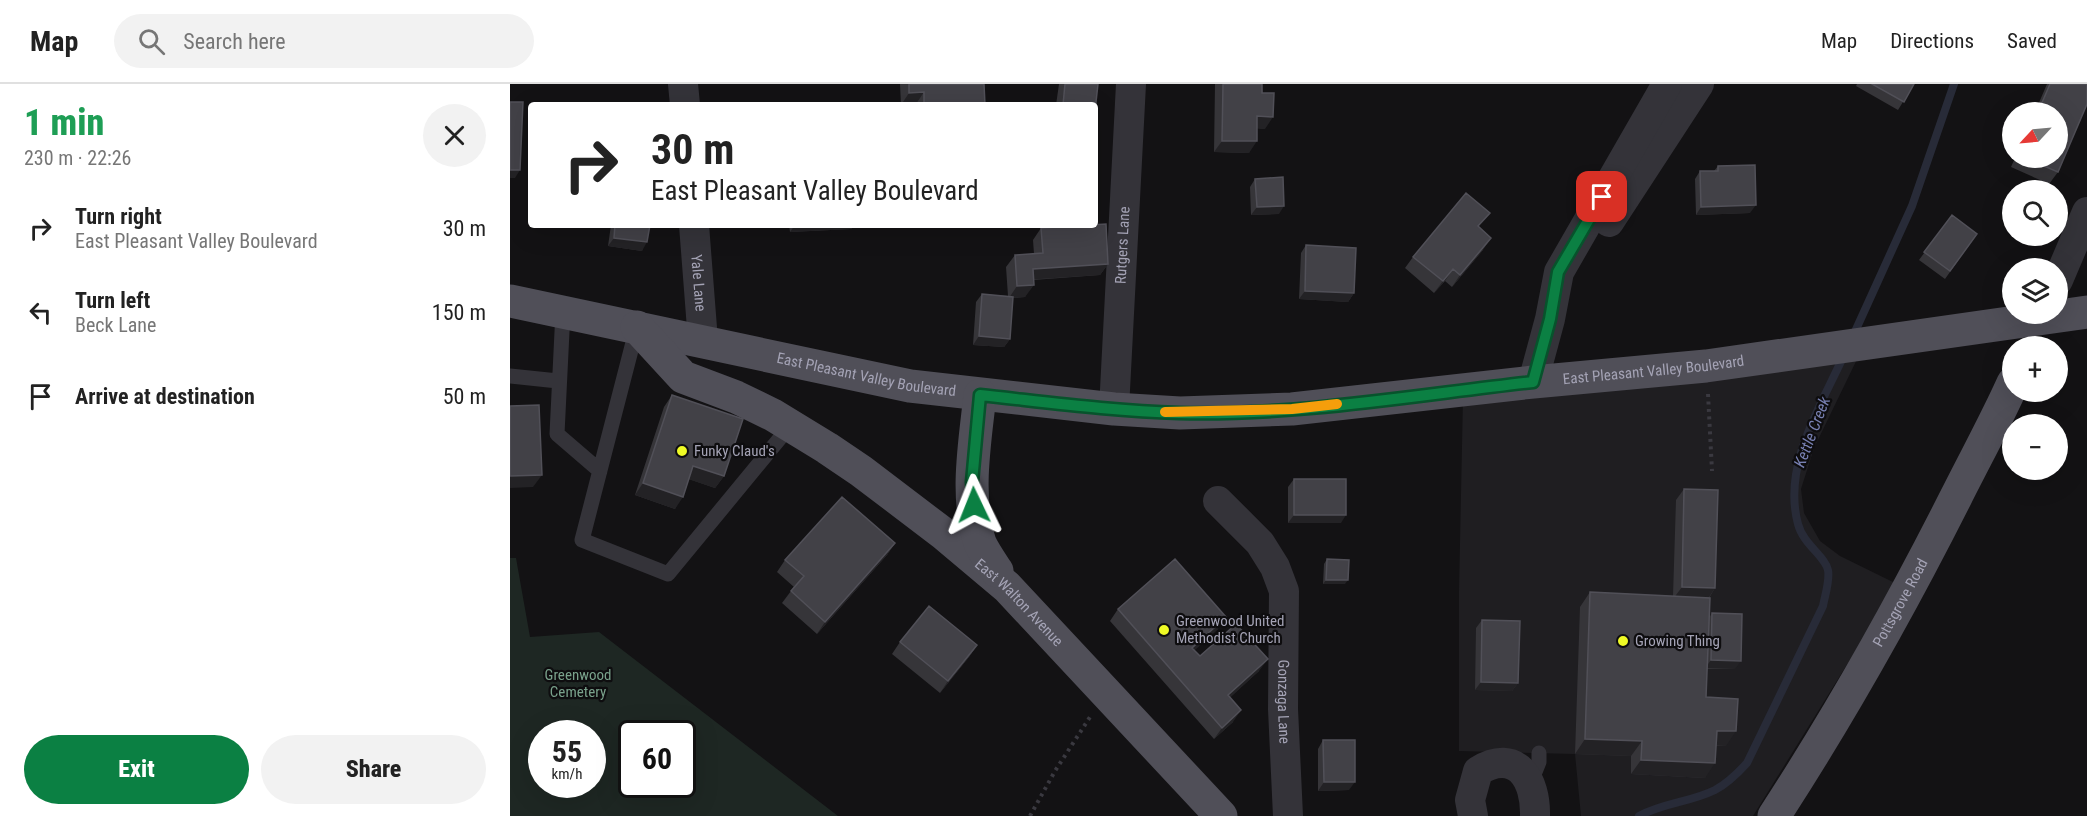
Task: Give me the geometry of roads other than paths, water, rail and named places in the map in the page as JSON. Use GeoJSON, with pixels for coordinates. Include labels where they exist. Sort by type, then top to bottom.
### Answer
{"type":"FeatureCollection","features":[{"type":"Feature","properties":{"kind":"main road","name":"East Pleasant Valley Boulevard"},"geometry":{"type":"LineString","coordinates":[[510,301],[703,340],[910,386],[1114,409],[1180,413],[1292,409],[1533,382],[1706,366],[1850,346],[2038,326],[2087,312]]}},
{"type":"Feature","properties":{"kind":"main road","name":"East Walton Avenue"},"geometry":{"type":"LineString","coordinates":[[638,327],[684,377],[736,398],[790,426],[861,471],[944,534],[1007,587],[1221,816]]}},
{"type":"Feature","properties":{"kind":"main road"},"geometry":{"type":"LineString","coordinates":[[980,395],[972,482],[976,527],[981,546],[1007,587]]}},
{"type":"Feature","properties":{"kind":"main road","name":"Pottsgrove Road"},"geometry":{"type":"LineString","coordinates":[[1774,816],[1815,753],[1869,662],[1936,537],[2004,402]]}},
{"type":"Feature","properties":{"kind":"street"},"geometry":{"type":"LineString","coordinates":[[683,84],[684,102]]}},
{"type":"Feature","properties":{"kind":"street","name":"Rutgers Lane"},"geometry":{"type":"LineString","coordinates":[[1114,409],[1131,84]]}},
{"type":"Feature","properties":{"kind":"street"},"geometry":{"type":"LineString","coordinates":[[1533,382],[1550,319],[1558,272],[1667,84]]}},
{"type":"Feature","properties":{"kind":"street"},"geometry":{"type":"LineString","coordinates":[[1550,319],[1568,285],[1699,84]]}},
{"type":"Feature","properties":{"kind":"street"},"geometry":{"type":"LineString","coordinates":[[2067,258],[2087,212]]}},
{"type":"Feature","properties":{"kind":"street","name":"Yale Lane"},"geometry":{"type":"LineString","coordinates":[[694,228],[703,340]]}},
{"type":"Feature","properties":{"kind":"street","name":"Gonzaga Lane"},"geometry":{"type":"LineString","coordinates":[[1218,501],[1260,543],[1275,567],[1284,591],[1283,709],[1288,816]]}},
{"type":"Feature","properties":{"kind":"street"},"geometry":{"type":"LineString","coordinates":[[1473,816],[1470,800],[1478,771],[1490,764],[1506,763],[1518,768],[1531,782],[1535,816]]}},
{"type":"Feature","properties":{"kind":"lane"},"geometry":{"type":"LineString","coordinates":[[563,311],[558,381],[558,434],[600,471]]}},
{"type":"Feature","properties":{"kind":"lane"},"geometry":{"type":"LineString","coordinates":[[638,327],[582,540],[668,574],[790,426]]}},
{"type":"Feature","properties":{"kind":"lane"},"geometry":{"type":"LineString","coordinates":[[510,376],[558,381]]}},
{"type":"Feature","properties":{"kind":"lane"},"geometry":{"type":"LineString","coordinates":[[1531,782],[1539,762],[1539,753]]}},
{"type":"Feature","properties":{"kind":"waterway","name":"Kettle Creek"},"geometry":{"type":"LineString","coordinates":[[1853,336],[1912,206],[1954,84]]}},
{"type":"Feature","properties":{"kind":"waterway","name":"Kettle Creek"},"geometry":{"type":"LineString","coordinates":[[1639,816],[1715,790],[1747,763],[1823,606],[1828,570],[1823,560],[1804,538],[1798,524],[1794,502],[1795,480],[1806,436],[1844,355]]}},
{"type":"Feature","properties":{"kind":"place","name":"Funky Claud's"},"geometry":{"type":"Point","coordinates":[682,451]}},
{"type":"Feature","properties":{"kind":"place","name":"Greenwood United Methodist Church"},"geometry":{"type":"Point","coordinates":[1164,630]}},
{"type":"Feature","properties":{"kind":"place","name":"Growing Thing"},"geometry":{"type":"Point","coordinates":[1623,641]}},
{"type":"Feature","properties":{"kind":"park label","name":"Greenwood Cemetery"},"geometry":{"type":"Point","coordinates":[578,684]}}]}
